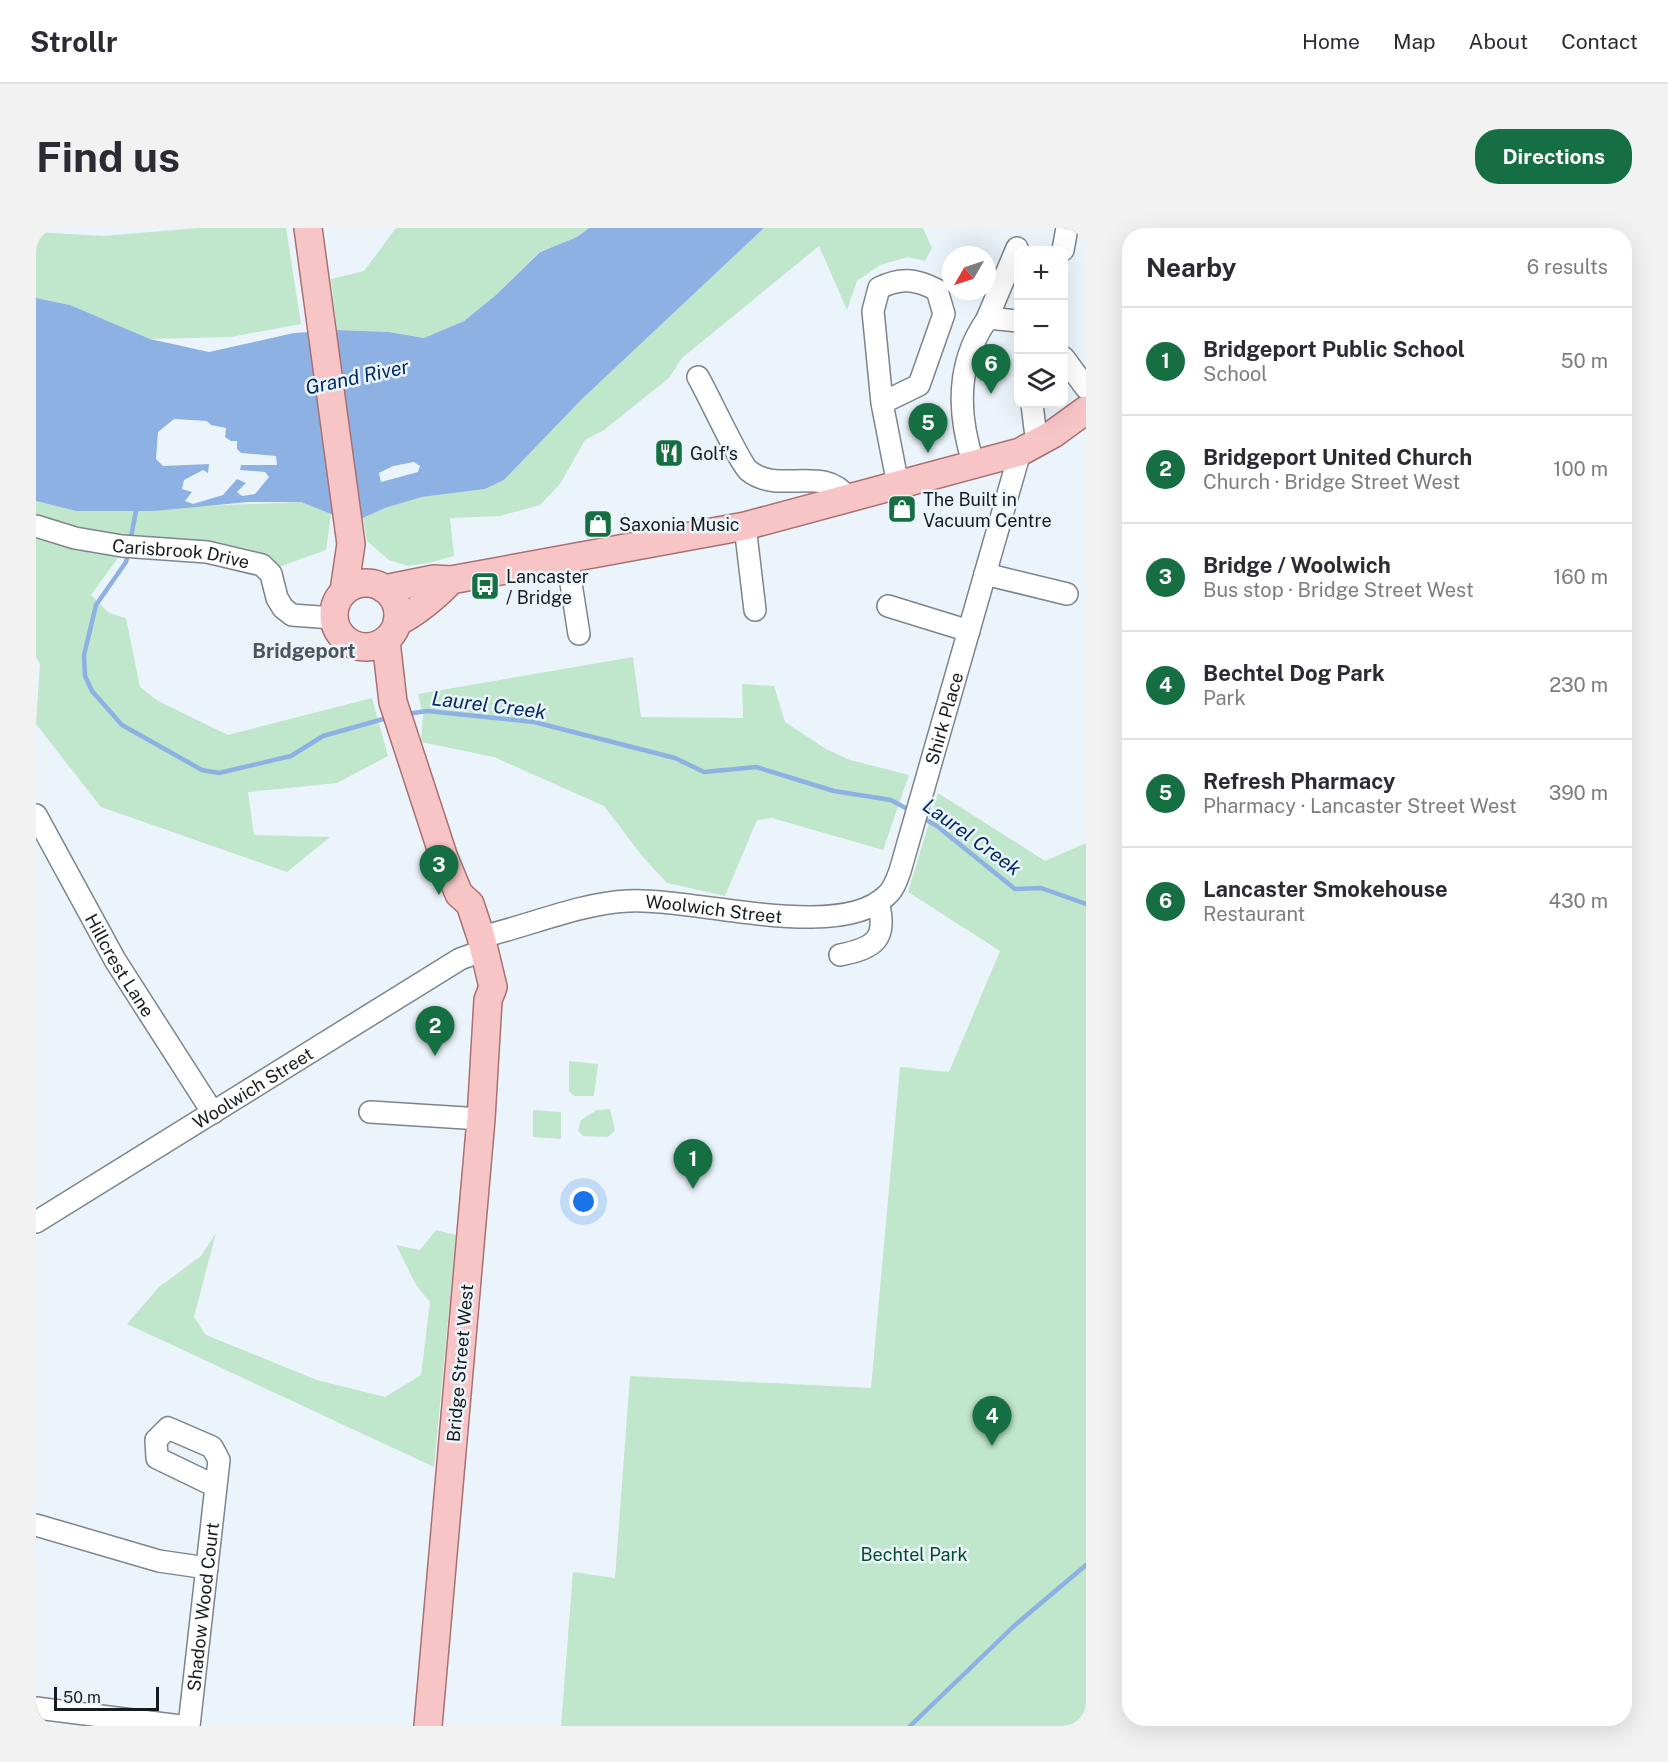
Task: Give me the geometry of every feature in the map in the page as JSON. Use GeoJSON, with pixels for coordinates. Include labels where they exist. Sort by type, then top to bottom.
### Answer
{"type":"FeatureCollection","features":[{"type":"Feature","properties":{"kind":"main road"},"geometry":{"type":"LineString","coordinates":[[308,228],[315,262],[349,535],[344,591],[336,603],[333,618],[340,635],[355,646],[372,647],[410,617],[421,605],[441,592],[451,580]]}},
{"type":"Feature","properties":{"kind":"main road"},"geometry":{"type":"LineString","coordinates":[[344,591],[359,584],[380,587],[434,579],[451,580],[745,526],[974,465],[1030,446],[1086,410]]}},
{"type":"Feature","properties":{"kind":"main road"},"geometry":{"type":"LineString","coordinates":[[349,535],[380,587],[397,607],[392,632]]}},
{"type":"Feature","properties":{"kind":"main road","name":"Bridge Street West"},"geometry":{"type":"LineString","coordinates":[[392,632],[393,702],[444,858],[459,894],[457,910],[476,946],[493,987],[488,1000],[481,1119],[428,1726]]}},
{"type":"Feature","properties":{"kind":"main road","name":"Bridge Street West"},"geometry":{"type":"LineString","coordinates":[[355,646],[362,662],[393,702]]}},
{"type":"Feature","properties":{"kind":"street"},"geometry":{"type":"LineString","coordinates":[[1064,246],[1067,228]]}},
{"type":"Feature","properties":{"kind":"street"},"geometry":{"type":"LineString","coordinates":[[974,465],[962,415],[961,388],[964,363],[970,346],[987,319],[1014,255]]}},
{"type":"Feature","properties":{"kind":"street"},"geometry":{"type":"LineString","coordinates":[[882,403],[919,385],[944,314],[937,290],[919,281],[895,280],[879,288],[873,311],[882,403],[898,485]]}},
{"type":"Feature","properties":{"kind":"street"},"geometry":{"type":"LineString","coordinates":[[987,319],[1014,321]]}},
{"type":"Feature","properties":{"kind":"street"},"geometry":{"type":"LineString","coordinates":[[1068,363],[1086,388]]}},
{"type":"Feature","properties":{"kind":"street"},"geometry":{"type":"LineString","coordinates":[[698,377],[748,471],[770,480],[827,481],[841,488],[848,498]]}},
{"type":"Feature","properties":{"kind":"street"},"geometry":{"type":"LineString","coordinates":[[1030,446],[1035,429],[1032,408]]}},
{"type":"Feature","properties":{"kind":"street","name":"Shirk Place"},"geometry":{"type":"LineString","coordinates":[[878,902],[894,885],[904,858],[986,574],[1030,446]]}},
{"type":"Feature","properties":{"kind":"street","name":"Carisbrook Drive"},"geometry":{"type":"LineString","coordinates":[[36,526],[75,538],[131,547],[207,552],[262,565],[271,574],[277,598],[283,608],[292,615],[333,618]]}},
{"type":"Feature","properties":{"kind":"street"},"geometry":{"type":"LineString","coordinates":[[745,526],[755,610]]}},
{"type":"Feature","properties":{"kind":"street"},"geometry":{"type":"LineString","coordinates":[[567,558],[579,634]]}},
{"type":"Feature","properties":{"kind":"street"},"geometry":{"type":"LineString","coordinates":[[986,574],[1067,594]]}},
{"type":"Feature","properties":{"kind":"street"},"geometry":{"type":"LineString","coordinates":[[888,606],[969,631]]}},
{"type":"Feature","properties":{"kind":"street","name":"Hillcrest Lane"},"geometry":{"type":"LineString","coordinates":[[39,825],[115,960],[213,1113]]}},
{"type":"Feature","properties":{"kind":"street","name":"Woolwich Street"},"geometry":{"type":"LineString","coordinates":[[36,1221],[460,959],[476,946],[596,906],[624,901],[651,900],[801,917],[853,912],[878,902]]}},
{"type":"Feature","properties":{"kind":"street"},"geometry":{"type":"LineString","coordinates":[[840,956],[866,948],[879,935],[883,921],[878,902]]}},
{"type":"Feature","properties":{"kind":"street"},"geometry":{"type":"LineString","coordinates":[[370,1112],[481,1119]]}},
{"type":"Feature","properties":{"kind":"street","name":"Shadow Wood Court"},"geometry":{"type":"LineString","coordinates":[[189,1726],[215,1486]]}},
{"type":"Feature","properties":{"kind":"street"},"geometry":{"type":"LineString","coordinates":[[36,1525],[159,1561],[207,1568]]}},
{"type":"Feature","properties":{"kind":"street"},"geometry":{"type":"LineString","coordinates":[[36,1708],[181,1726]]}},
{"type":"Feature","properties":{"kind":"green space"},"geometry":{"type":"Polygon","coordinates":[[[198,228],[286,228],[301,324],[231,337],[150,339],[70,305],[36,298],[36,232],[103,236],[198,228]]]}},
{"type":"Feature","properties":{"kind":"green space"},"geometry":{"type":"Polygon","coordinates":[[[396,228],[589,228],[577,237],[539,252],[496,295],[464,321],[424,338],[389,332],[337,330],[331,279],[364,271],[396,228]]]}},
{"type":"Feature","properties":{"kind":"green space"},"geometry":{"type":"Polygon","coordinates":[[[764,228],[923,228],[932,248],[925,261],[908,257],[880,265],[857,281],[847,310],[819,246],[682,358],[669,378],[604,430],[585,440],[560,484],[540,505],[500,516],[450,518],[454,556],[429,563],[408,566],[389,560],[367,541],[363,518],[385,508],[422,497],[485,489],[504,480],[582,399],[764,228]]]}},
{"type":"Feature","properties":{"kind":"green space"},"geometry":{"type":"Polygon","coordinates":[[[36,501],[76,511],[301,502],[331,514],[326,550],[273,569],[91,535],[36,521],[36,501]]]}},
{"type":"Feature","properties":{"kind":"green space"},"geometry":{"type":"Polygon","coordinates":[[[36,532],[123,551],[91,595],[109,613],[126,618],[140,687],[158,701],[228,735],[372,698],[388,756],[337,783],[248,792],[254,835],[330,837],[287,872],[101,807],[36,724],[40,664],[36,657],[36,532]]]}},
{"type":"Feature","properties":{"kind":"green space"},"geometry":{"type":"Polygon","coordinates":[[[633,657],[641,717],[743,718],[742,684],[774,686],[785,722],[826,749],[850,760],[909,775],[883,850],[772,818],[757,820],[725,896],[667,883],[642,856],[604,806],[494,757],[421,742],[423,715],[418,694],[633,657]]]}},
{"type":"Feature","properties":{"kind":"green space","name":"Bechtel Park"},"geometry":{"type":"Polygon","coordinates":[[[938,793],[1045,861],[1086,843],[1086,1726],[561,1726],[573,1572],[615,1578],[630,1376],[871,1388],[900,1067],[949,1072],[1000,951],[908,892],[938,793]]]}},
{"type":"Feature","properties":{"kind":"green space"},"geometry":{"type":"Polygon","coordinates":[[[569,1061],[598,1064],[594,1096],[574,1096],[569,1091],[569,1061]]]}},
{"type":"Feature","properties":{"kind":"green space"},"geometry":{"type":"Polygon","coordinates":[[[610,1109],[615,1130],[608,1137],[583,1136],[578,1130],[581,1120],[597,1110],[610,1109]]]}},
{"type":"Feature","properties":{"kind":"green space"},"geometry":{"type":"Polygon","coordinates":[[[533,1110],[561,1112],[561,1139],[533,1137],[533,1110]]]}},
{"type":"Feature","properties":{"kind":"green space"},"geometry":{"type":"Polygon","coordinates":[[[436,1230],[456,1235],[434,1467],[127,1324],[159,1287],[201,1256],[216,1233],[194,1317],[206,1335],[317,1380],[385,1397],[421,1375],[430,1302],[416,1285],[396,1245],[420,1250],[436,1230]]]}},
{"type":"Feature","properties":{"kind":"water","name":"Grand River"},"geometry":{"type":"Polygon","coordinates":[[[589,228],[764,228],[582,399],[504,480],[485,489],[422,497],[385,508],[363,518],[331,514],[301,502],[248,502],[154,511],[76,511],[36,501],[36,298],[70,305],[150,339],[209,352],[294,333],[337,330],[389,332],[424,338],[464,321],[496,295],[540,252],[577,237],[589,228]],[[174,419],[158,432],[156,459],[163,466],[209,464],[208,473],[203,470],[184,480],[182,489],[192,492],[185,501],[193,504],[223,495],[237,479],[246,483],[237,492],[242,496],[255,494],[269,477],[265,472],[240,470],[241,465],[277,465],[276,456],[241,453],[237,449],[237,441],[231,441],[225,437],[226,428],[211,425],[207,421],[174,419]],[[414,462],[393,466],[379,473],[381,482],[418,472],[420,466],[414,462]]]}},
{"type":"Feature","properties":{"kind":"waterway","name":"Laurel Creek"},"geometry":{"type":"LineString","coordinates":[[130,542],[137,506]]}},
{"type":"Feature","properties":{"kind":"waterway","name":"Laurel Creek"},"geometry":{"type":"LineString","coordinates":[[128,553],[126,562],[96,605],[84,655],[85,676],[92,691],[122,725],[202,770],[219,773],[291,756],[323,736],[387,718]]}},
{"type":"Feature","properties":{"kind":"waterway","name":"Laurel Creek"},"geometry":{"type":"LineString","coordinates":[[407,714],[427,711],[534,722],[675,758],[704,772],[756,767],[834,791],[891,800],[911,811]]}},
{"type":"Feature","properties":{"kind":"waterway","name":"Laurel Creek"},"geometry":{"type":"LineString","coordinates":[[921,817],[937,826],[1015,889],[1041,888],[1086,904]]}},
{"type":"Feature","properties":{"kind":"waterway"},"geometry":{"type":"LineString","coordinates":[[910,1726],[1014,1626],[1086,1565]]}},
{"type":"Feature","properties":{"kind":"place","name":"Lancaster Smokehouse"},"geometry":{"type":"Point","coordinates":[991,394]}},
{"type":"Feature","properties":{"kind":"place","name":"Golf's"},"geometry":{"type":"Point","coordinates":[669,453]}},
{"type":"Feature","properties":{"kind":"place","name":"Refresh Pharmacy"},"geometry":{"type":"Point","coordinates":[928,453]}},
{"type":"Feature","properties":{"kind":"place","name":"The Built in Vacuum Centre"},"geometry":{"type":"Point","coordinates":[902,509]}},
{"type":"Feature","properties":{"kind":"place","name":"Saxonia Music"},"geometry":{"type":"Point","coordinates":[598,524]}},
{"type":"Feature","properties":{"kind":"place","name":"Lancaster / Bridge"},"geometry":{"type":"Point","coordinates":[485,586]}},
{"type":"Feature","properties":{"kind":"place","name":"Bridge / Woolwich"},"geometry":{"type":"Point","coordinates":[439,895]}},
{"type":"Feature","properties":{"kind":"place","name":"Bridgeport United Church"},"geometry":{"type":"Point","coordinates":[435,1056]}},
{"type":"Feature","properties":{"kind":"place","name":"Bridgeport Public School"},"geometry":{"type":"Point","coordinates":[693,1189]}},
{"type":"Feature","properties":{"kind":"place","name":"Bechtel Dog Park"},"geometry":{"type":"Point","coordinates":[992,1446]}},
{"type":"Feature","properties":{"kind":"district","name":"Bridgeport"},"geometry":{"type":"Point","coordinates":[304,651]}}]}
